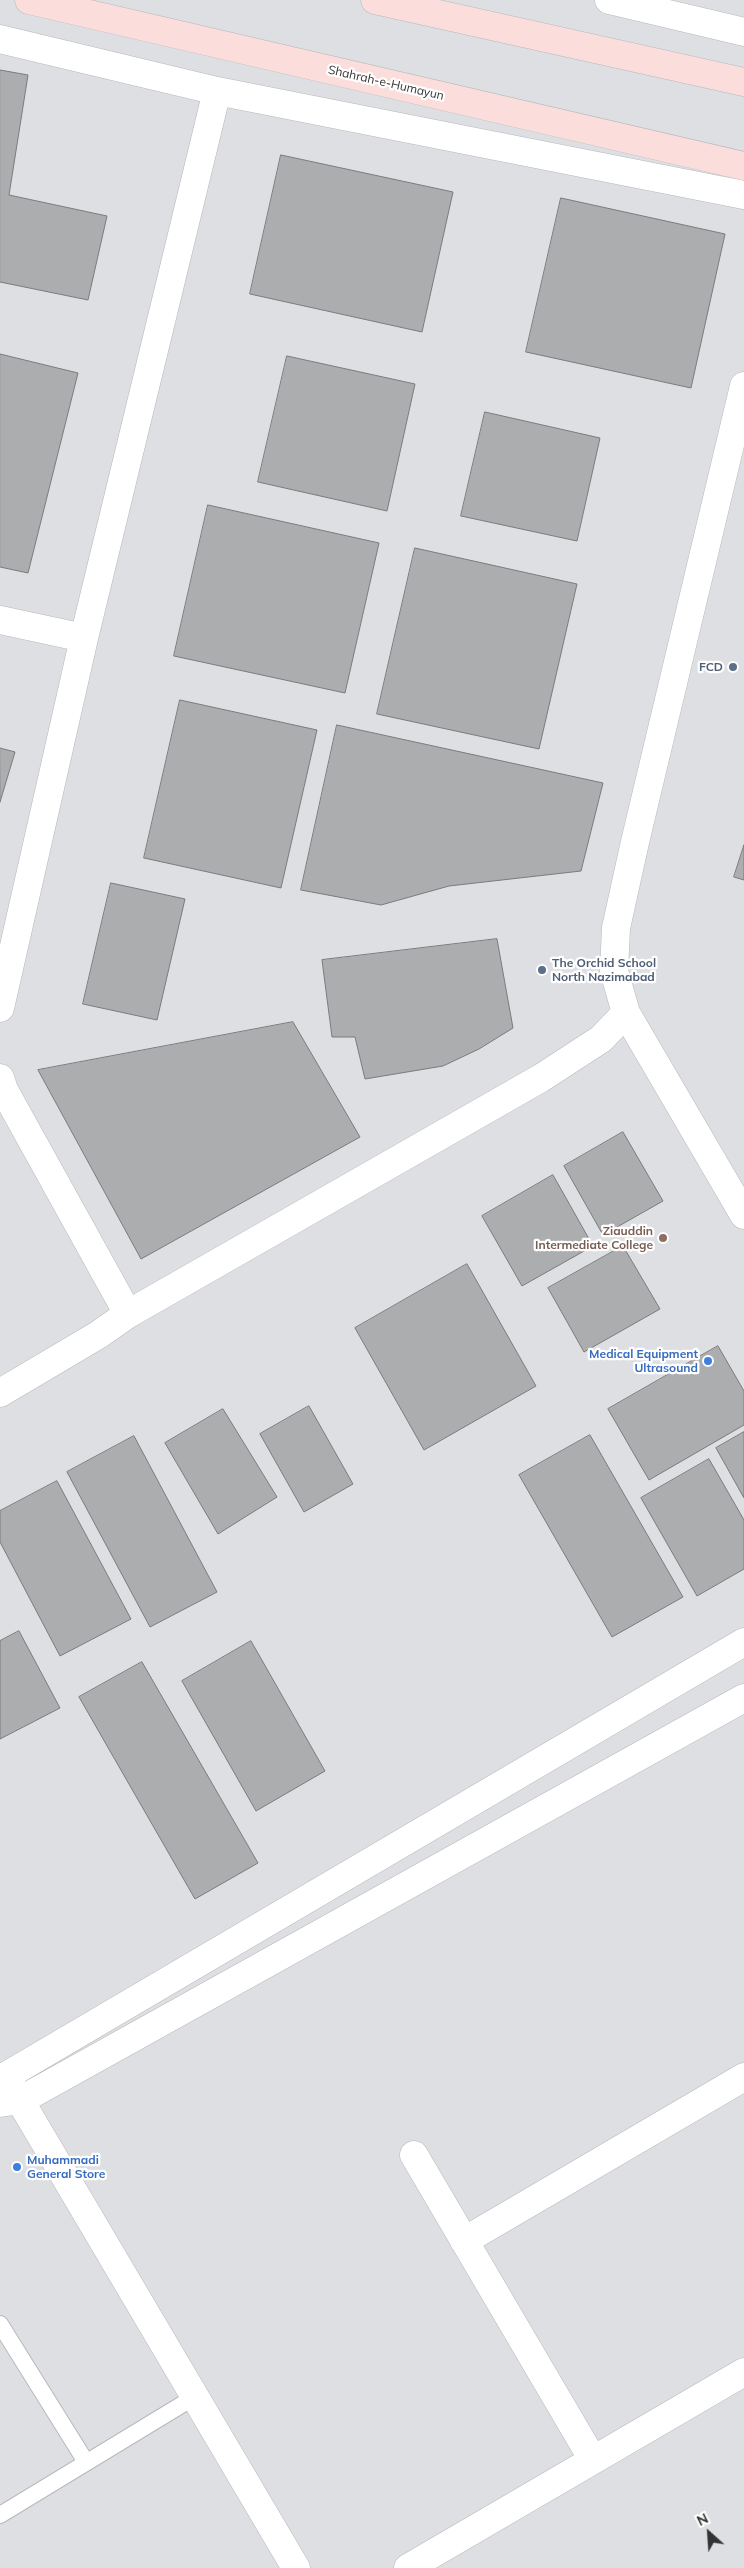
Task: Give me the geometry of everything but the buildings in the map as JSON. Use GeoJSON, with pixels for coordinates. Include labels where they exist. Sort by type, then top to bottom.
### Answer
{"type":"FeatureCollection","features":[{"type":"Feature","properties":{"kind":"main road","name":"Shahrah-e-Humayun"},"geometry":{"type":"LineString","coordinates":[[29,0],[744,166]]}},
{"type":"Feature","properties":{"kind":"main road"},"geometry":{"type":"LineString","coordinates":[[375,0],[744,82]]}},
{"type":"Feature","properties":{"kind":"street"},"geometry":{"type":"LineString","coordinates":[[609,0],[744,32]]}},
{"type":"Feature","properties":{"kind":"street"},"geometry":{"type":"LineString","coordinates":[[0,39],[217,91],[744,194]]}},
{"type":"Feature","properties":{"kind":"street"},"geometry":{"type":"LineString","coordinates":[[0,1008],[84,638],[217,91]]}},
{"type":"Feature","properties":{"kind":"street"},"geometry":{"type":"LineString","coordinates":[[744,386],[635,842],[616,928],[614,970],[626,1013],[744,1216]]}},
{"type":"Feature","properties":{"kind":"street"},"geometry":{"type":"LineString","coordinates":[[0,620],[84,638]]}},
{"type":"Feature","properties":{"kind":"street"},"geometry":{"type":"LineString","coordinates":[[0,1393],[98,1335],[128,1314],[542,1078],[601,1039],[626,1013]]}},
{"type":"Feature","properties":{"kind":"street"},"geometry":{"type":"LineString","coordinates":[[0,1078],[4,1090],[128,1314]]}},
{"type":"Feature","properties":{"kind":"street"},"geometry":{"type":"LineString","coordinates":[[5,2090],[744,1642]]}},
{"type":"Feature","properties":{"kind":"street"},"geometry":{"type":"LineString","coordinates":[[5,2090],[744,1698]]}},
{"type":"Feature","properties":{"kind":"street"},"geometry":{"type":"LineString","coordinates":[[464,2241],[744,2077]]}},
{"type":"Feature","properties":{"kind":"street"},"geometry":{"type":"LineString","coordinates":[[5,2090],[196,2396],[289,2566]]}},
{"type":"Feature","properties":{"kind":"street"},"geometry":{"type":"LineString","coordinates":[[414,2155],[593,2460]]}},
{"type":"Feature","properties":{"kind":"street"},"geometry":{"type":"LineString","coordinates":[[408,2568],[742,2376]]}},
{"type":"Feature","properties":{"kind":"lane"},"geometry":{"type":"LineString","coordinates":[[0,2324],[86,2462]]}},
{"type":"Feature","properties":{"kind":"lane"},"geometry":{"type":"LineString","coordinates":[[0,2515],[196,2396]]}},
{"type":"Feature","properties":{"kind":"place","name":"FCD"},"geometry":{"type":"Point","coordinates":[733,667]}},
{"type":"Feature","properties":{"kind":"place","name":"The Orchid School North Nazimabad"},"geometry":{"type":"Point","coordinates":[542,970]}},
{"type":"Feature","properties":{"kind":"place","name":"Ziauddin Intermediate College"},"geometry":{"type":"Point","coordinates":[663,1238]}},
{"type":"Feature","properties":{"kind":"place","name":"Medical Equipment Ultrasound"},"geometry":{"type":"Point","coordinates":[708,1361]}},
{"type":"Feature","properties":{"kind":"place","name":"Muhammadi General Store"},"geometry":{"type":"Point","coordinates":[17,2167]}}]}
